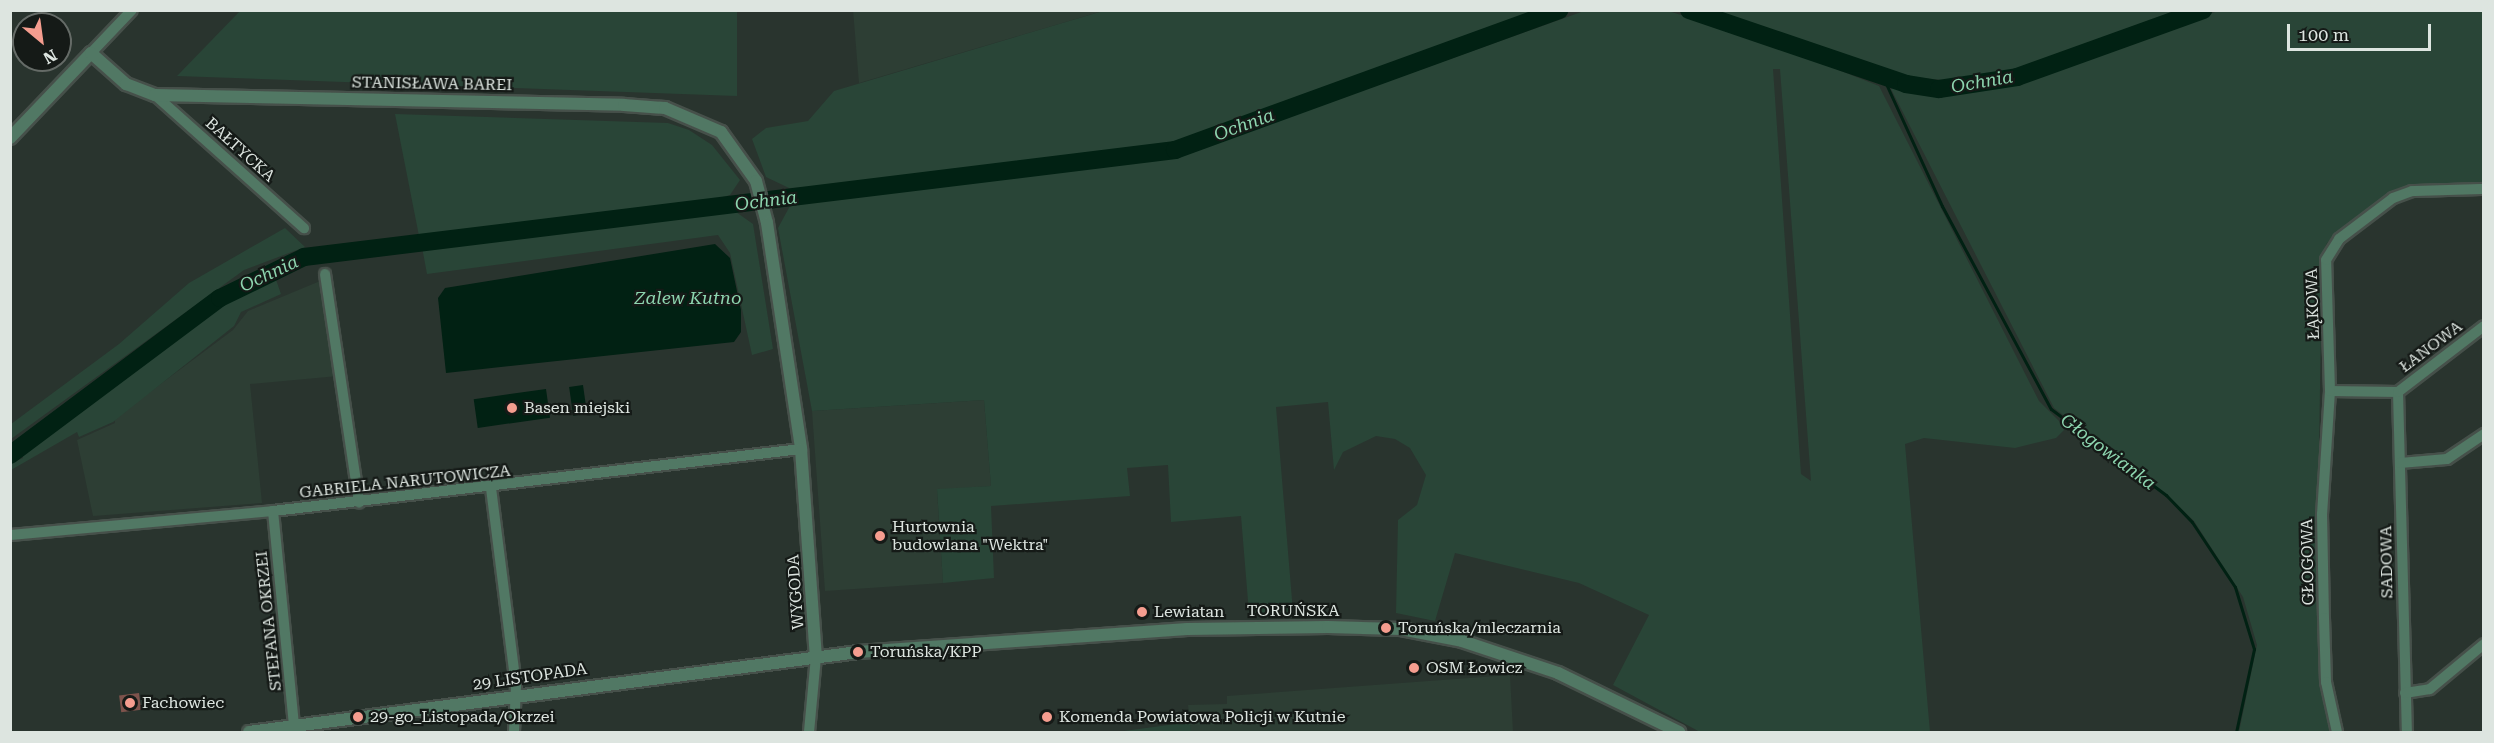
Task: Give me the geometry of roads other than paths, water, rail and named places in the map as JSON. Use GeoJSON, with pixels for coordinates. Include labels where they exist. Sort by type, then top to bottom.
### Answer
{"type":"FeatureCollection","features":[{"type":"Feature","properties":{"kind":"street"},"geometry":{"type":"LineString","coordinates":[[10,138],[132,10]]}},
{"type":"Feature","properties":{"kind":"street","name":"STANISŁAWA BAREI"},"geometry":{"type":"LineString","coordinates":[[91,53],[126,84],[155,95],[665,108],[721,132],[756,181],[767,223],[801,449]]}},
{"type":"Feature","properties":{"kind":"street","name":"BAŁTYCKA"},"geometry":{"type":"LineString","coordinates":[[155,95],[304,228]]}},
{"type":"Feature","properties":{"kind":"street","name":"ŁĄKOWA"},"geometry":{"type":"LineString","coordinates":[[2330,391],[2326,260],[2339,239],[2393,198],[2412,191],[2484,189]]}},
{"type":"Feature","properties":{"kind":"street"},"geometry":{"type":"LineString","coordinates":[[325,274],[359,502]]}},
{"type":"Feature","properties":{"kind":"street","name":"ŁANOWA"},"geometry":{"type":"LineString","coordinates":[[2398,392],[2484,326]]}},
{"type":"Feature","properties":{"kind":"street"},"geometry":{"type":"LineString","coordinates":[[2330,391],[2398,392]]}},
{"type":"Feature","properties":{"kind":"street","name":"GŁOGOWA"},"geometry":{"type":"LineString","coordinates":[[2330,391],[2322,514],[2323,606],[2326,682],[2337,732]]}},
{"type":"Feature","properties":{"kind":"street","name":"SADOWA"},"geometry":{"type":"LineString","coordinates":[[2398,392],[2407,732]]}},
{"type":"Feature","properties":{"kind":"street"},"geometry":{"type":"LineString","coordinates":[[2400,463],[2447,459],[2484,434]]}},
{"type":"Feature","properties":{"kind":"street","name":"GABRIELA NARUTOWICZA"},"geometry":{"type":"LineString","coordinates":[[10,535],[273,512],[491,488],[801,449]]}},
{"type":"Feature","properties":{"kind":"street","name":"WYGODA"},"geometry":{"type":"LineString","coordinates":[[801,449],[816,657],[809,732]]}},
{"type":"Feature","properties":{"kind":"street"},"geometry":{"type":"LineString","coordinates":[[491,488],[516,696],[514,732]]}},
{"type":"Feature","properties":{"kind":"street","name":"STEFANA OKRZEI"},"geometry":{"type":"LineString","coordinates":[[273,512],[294,726]]}},
{"type":"Feature","properties":{"kind":"street","name":"TORUŃSKA"},"geometry":{"type":"LineString","coordinates":[[816,657],[1187,629],[1401,629],[1462,641],[1558,673],[1678,732]]}},
{"type":"Feature","properties":{"kind":"street"},"geometry":{"type":"LineString","coordinates":[[2405,693],[2430,689],[2484,644]]}},
{"type":"Feature","properties":{"kind":"street","name":"29 LISTOPADA"},"geometry":{"type":"LineString","coordinates":[[249,732],[816,657]]}},
{"type":"Feature","properties":{"kind":"water","name":"Zalew Kutno"},"geometry":{"type":"Polygon","coordinates":[[[715,244],[730,258],[741,310],[741,332],[734,342],[446,373],[438,298],[445,288],[715,244]]]}},
{"type":"Feature","properties":{"kind":"water"},"geometry":{"type":"Polygon","coordinates":[[[583,385],[587,414],[573,416],[569,387],[583,385]]]}},
{"type":"Feature","properties":{"kind":"water","name":"Basen miejski"},"geometry":{"type":"Polygon","coordinates":[[[546,389],[550,418],[478,428],[474,399],[546,389]]]}},
{"type":"Feature","properties":{"kind":"waterway","name":"Ochnia"},"geometry":{"type":"LineString","coordinates":[[10,455],[220,298],[304,257],[1175,150],[1559,10]]}},
{"type":"Feature","properties":{"kind":"waterway","name":"Ochnia"},"geometry":{"type":"LineString","coordinates":[[1689,10],[1906,84],[1939,89],[2017,77],[2203,10]]}},
{"type":"Feature","properties":{"kind":"waterway","name":"Głogowianka"},"geometry":{"type":"LineString","coordinates":[[1882,75],[1942,206],[2051,409],[2166,495],[2192,522],[2235,587],[2254,649],[2236,732]]}},
{"type":"Feature","properties":{"kind":"place","name":"Basen miejski"},"geometry":{"type":"Point","coordinates":[512,408]}},
{"type":"Feature","properties":{"kind":"place","name":"Hurtownia budowlana \"Wektra\""},"geometry":{"type":"Point","coordinates":[880,536]}},
{"type":"Feature","properties":{"kind":"place","name":"Lewiatan"},"geometry":{"type":"Point","coordinates":[1142,612]}},
{"type":"Feature","properties":{"kind":"place","name":"Toruńska/mleczarnia"},"geometry":{"type":"Point","coordinates":[1386,628]}},
{"type":"Feature","properties":{"kind":"place","name":"Toruńska/KPP"},"geometry":{"type":"Point","coordinates":[858,652]}},
{"type":"Feature","properties":{"kind":"place","name":"OSM Łowicz"},"geometry":{"type":"Point","coordinates":[1414,668]}},
{"type":"Feature","properties":{"kind":"place","name":"Fachowiec"},"geometry":{"type":"Point","coordinates":[130,703]}},
{"type":"Feature","properties":{"kind":"place","name":"29-go_Listopada/Okrzei"},"geometry":{"type":"Point","coordinates":[358,717]}},
{"type":"Feature","properties":{"kind":"place","name":"Komenda Powiatowa Policji w Kutnie"},"geometry":{"type":"Point","coordinates":[1047,717]}}]}
